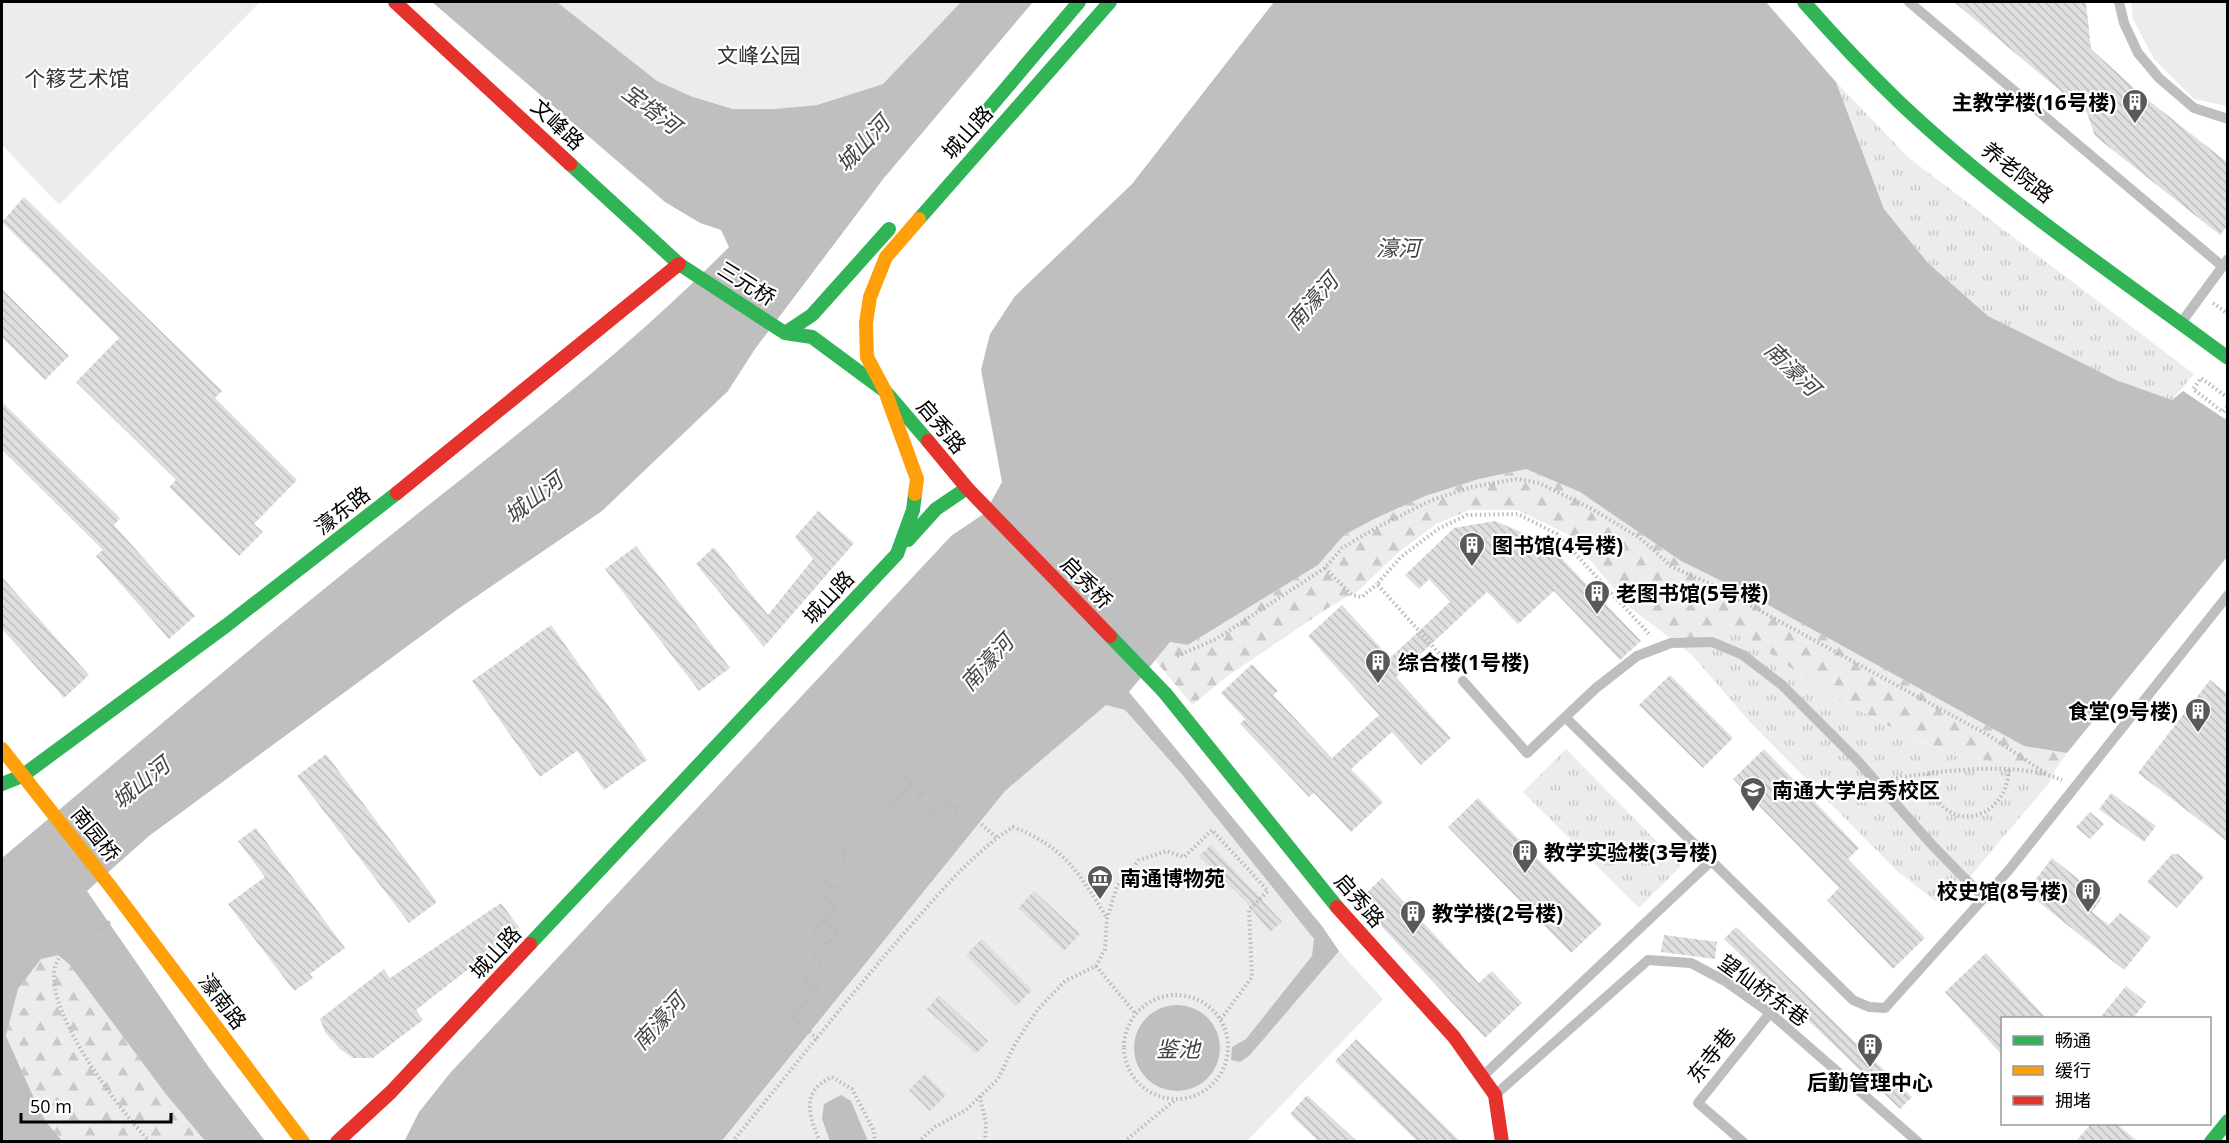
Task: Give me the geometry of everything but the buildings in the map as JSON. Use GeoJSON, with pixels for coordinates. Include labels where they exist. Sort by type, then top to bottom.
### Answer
{"type":"FeatureCollection","features":[{"type":"Feature","properties":{"kind":"main road","name":"文峰路"},"geometry":{"type":"LineString","coordinates":[[395,2],[679,264],[695,275]]}},
{"type":"Feature","properties":{"kind":"main road","name":"城山路"},"geometry":{"type":"LineString","coordinates":[[975,126],[1079,2]]}},
{"type":"Feature","properties":{"kind":"main road","name":"城山路"},"geometry":{"type":"LineString","coordinates":[[337,1142],[392,1092],[897,554],[913,510],[917,479],[885,391],[867,357],[866,323],[870,297],[886,257],[1110,2]]}},
{"type":"Feature","properties":{"kind":"main road","name":"养老院路"},"geometry":{"type":"LineString","coordinates":[[1804,2],[1879,81],[1937,135],[2226,357]]}},
{"type":"Feature","properties":{"kind":"main road"},"geometry":{"type":"LineString","coordinates":[[781,330],[812,315],[900,217]]}},
{"type":"Feature","properties":{"kind":"main road","name":"濠东路"},"geometry":{"type":"LineString","coordinates":[[2,784],[22,776],[227,625],[352,529],[679,264]]}},
{"type":"Feature","properties":{"kind":"main road","name":"三元桥"},"geometry":{"type":"LineString","coordinates":[[695,275],[781,330]]}},
{"type":"Feature","properties":{"kind":"main road"},"geometry":{"type":"LineString","coordinates":[[781,330],[812,337],[885,391]]}},
{"type":"Feature","properties":{"kind":"main road","name":"启秀路"},"geometry":{"type":"LineString","coordinates":[[885,391],[979,500]]}},
{"type":"Feature","properties":{"kind":"main road"},"geometry":{"type":"LineString","coordinates":[[897,554],[921,522],[967,488]]}},
{"type":"Feature","properties":{"kind":"main road","name":"启秀桥"},"geometry":{"type":"LineString","coordinates":[[979,500],[1166,693]]}},
{"type":"Feature","properties":{"kind":"main road","name":"启秀路"},"geometry":{"type":"LineString","coordinates":[[1166,693],[1340,911],[1455,1037],[1495,1095],[1502,1142]]}},
{"type":"Feature","properties":{"kind":"main road"},"geometry":{"type":"LineString","coordinates":[[2,749],[22,776]]}},
{"type":"Feature","properties":{"kind":"main road","name":"濠东路"},"geometry":{"type":"LineString","coordinates":[[7,799],[22,776]]}},
{"type":"Feature","properties":{"kind":"main road","name":"南园桥"},"geometry":{"type":"LineString","coordinates":[[22,776],[110,885]]}},
{"type":"Feature","properties":{"kind":"main road","name":"濠南路"},"geometry":{"type":"LineString","coordinates":[[110,885],[303,1142]]}},
{"type":"Feature","properties":{"kind":"main road"},"geometry":{"type":"LineString","coordinates":[[2211,1142],[2228,1121]]}},
{"type":"Feature","properties":{"kind":"lane"},"geometry":{"type":"LineString","coordinates":[[1909,2],[2225,262],[2180,323]]}},
{"type":"Feature","properties":{"kind":"lane"},"geometry":{"type":"LineString","coordinates":[[2119,2],[2124,23],[2138,53],[2159,78],[2194,108],[2228,119]]}},
{"type":"Feature","properties":{"kind":"lane"},"geometry":{"type":"LineString","coordinates":[[1566,718],[1853,1000],[1869,1007],[1885,1008],[1984,898],[2076,787],[2228,595]]}},
{"type":"Feature","properties":{"kind":"lane"},"geometry":{"type":"LineString","coordinates":[[1463,681],[1527,753],[1596,688],[1637,656],[1671,643],[1712,642],[1743,655],[1782,685],[1876,782],[1962,878],[1984,898]]}},
{"type":"Feature","properties":{"kind":"lane"},"geometry":{"type":"LineString","coordinates":[[1483,1076],[1710,862]]}},
{"type":"Feature","properties":{"kind":"lane","name":"望仙桥东巷"},"geometry":{"type":"LineString","coordinates":[[1495,1095],[1648,960],[1691,963],[1725,981],[1770,1013],[1918,1142]]}},
{"type":"Feature","properties":{"kind":"lane","name":"东寺巷"},"geometry":{"type":"LineString","coordinates":[[1743,1142],[1698,1103],[1770,1013]]}},
{"type":"Feature","properties":{"kind":"path"},"geometry":{"type":"LineString","coordinates":[[2228,398],[2201,378],[2193,389],[2223,412],[2228,406]]}},
{"type":"Feature","properties":{"kind":"path"},"geometry":{"type":"LineString","coordinates":[[1177,656],[1216,639],[1325,568],[1342,548],[1432,500],[1472,487],[1517,479],[1539,483],[1590,508],[1640,538],[1672,567],[1709,583],[1988,735],[2045,773],[2076,787]]}},
{"type":"Feature","properties":{"kind":"path"},"geometry":{"type":"LineString","coordinates":[[1325,568],[1352,595],[1362,597],[1401,557],[1438,529],[1467,515],[1518,514],[1557,534],[1662,646]]}},
{"type":"Feature","properties":{"kind":"path"},"geometry":{"type":"LineString","coordinates":[[1377,584],[1463,681]]}},
{"type":"Feature","properties":{"kind":"path"},"geometry":{"type":"LineString","coordinates":[[1876,782],[1928,774],[2009,770],[2045,773]]}},
{"type":"Feature","properties":{"kind":"path"},"geometry":{"type":"LineString","coordinates":[[1928,774],[1930,792],[1940,806],[1952,815],[1970,816],[1989,810],[2000,799],[2009,782],[2009,770]]}},
{"type":"Feature","properties":{"kind":"path"},"geometry":{"type":"LineString","coordinates":[[906,777],[922,794],[917,799],[933,815],[947,801],[956,810],[960,805],[997,838]]}},
{"type":"Feature","properties":{"kind":"path"},"geometry":{"type":"LineString","coordinates":[[826,945],[813,932],[836,908],[824,897],[834,887],[826,882],[845,862],[844,846],[854,837],[864,836],[912,783]]}},
{"type":"Feature","properties":{"kind":"path"},"geometry":{"type":"LineString","coordinates":[[732,1142],[877,965],[947,885],[997,838],[1014,827],[1057,849],[1080,877],[1107,918]]}},
{"type":"Feature","properties":{"kind":"path"},"geometry":{"type":"LineString","coordinates":[[918,1142],[935,1127],[966,1110],[998,1079],[1016,1044],[1038,1010],[1065,981],[1096,966],[1105,949],[1107,918],[1117,886],[1139,860],[1167,851],[1184,857],[1212,830],[1268,891],[1249,910],[1252,977],[1221,1019]]}},
{"type":"Feature","properties":{"kind":"path"},"geometry":{"type":"LineString","coordinates":[[114,919],[59,958],[52,976],[62,1015],[129,1120],[150,1142]]}},
{"type":"Feature","properties":{"kind":"path"},"geometry":{"type":"LineString","coordinates":[[817,1039],[793,1017],[816,989],[805,981],[821,962],[814,958],[838,932],[824,921]]}},
{"type":"Feature","properties":{"kind":"path"},"geometry":{"type":"LineString","coordinates":[[1096,966],[1135,1013]]}},
{"type":"Feature","properties":{"kind":"path"},"geometry":{"type":"LineString","coordinates":[[1179,994],[1196,998],[1210,1006],[1221,1019],[1227,1034],[1226,1065],[1218,1079],[1206,1090],[1192,1097],[1176,1100],[1144,1089],[1133,1076],[1126,1061],[1124,1044],[1127,1028],[1135,1013],[1148,1002],[1163,996],[1179,994]]}},
{"type":"Feature","properties":{"kind":"path"},"geometry":{"type":"LineString","coordinates":[[820,1142],[813,1126],[809,1101],[818,1083],[832,1077],[852,1089],[874,1131],[875,1142]]}},
{"type":"Feature","properties":{"kind":"path"},"geometry":{"type":"LineString","coordinates":[[980,1096],[986,1124],[985,1142]]}},
{"type":"Feature","properties":{"kind":"path"},"geometry":{"type":"LineString","coordinates":[[1124,1142],[1176,1100]]}},
{"type":"Feature","properties":{"kind":"green space","name":"个簃艺术馆"},"geometry":{"type":"Polygon","coordinates":[[[2,2],[260,2],[59,205],[2,145],[2,2]]]}},
{"type":"Feature","properties":{"kind":"green space","name":"文峰公园"},"geometry":{"type":"Polygon","coordinates":[[[557,2],[961,2],[883,84],[817,105],[774,109],[733,109],[693,97],[657,81],[557,2]]]}},
{"type":"Feature","properties":{"kind":"green space"},"geometry":{"type":"Polygon","coordinates":[[[2131,2],[2227,2],[2227,106],[2194,99],[2154,59],[2133,19],[2131,2]]]}},
{"type":"Feature","properties":{"kind":"green space"},"geometry":{"type":"Polygon","coordinates":[[[1836,82],[1909,158],[2194,374],[2172,400],[2115,380],[1988,316],[1928,263],[1884,209],[1836,82]]]}},
{"type":"Feature","properties":{"kind":"green space"},"geometry":{"type":"Polygon","coordinates":[[[1526,469],[1580,492],[1681,561],[1750,595],[2024,746],[2067,753],[2056,769],[1992,761],[1943,750],[1903,733],[1849,705],[1725,622],[1691,654],[1629,607],[1569,535],[1518,510],[1470,510],[1436,524],[1399,552],[1358,591],[1331,606],[1226,677],[1192,705],[1155,660],[1170,642],[1189,645],[1318,565],[1344,535],[1374,519],[1425,496],[1479,479],[1526,469]]]}},
{"type":"Feature","properties":{"kind":"green space"},"geometry":{"type":"Polygon","coordinates":[[[1725,622],[1849,705],[1929,745],[1991,761],[2056,769],[2049,783],[1957,892],[1935,901],[1897,871],[1749,721],[1691,654],[1725,622]]]}},
{"type":"Feature","properties":{"kind":"green space","name":"南通博物苑"},"geometry":{"type":"Polygon","coordinates":[[[1106,705],[1125,710],[1180,772],[1314,939],[1339,951],[1383,999],[1247,1141],[722,1142],[1005,791],[1106,705]]]}},
{"type":"Feature","properties":{"kind":"green space"},"geometry":{"type":"Polygon","coordinates":[[[1566,749],[1681,866],[1639,908],[1523,792],[1566,749]]]}},
{"type":"Feature","properties":{"kind":"green space"},"geometry":{"type":"Polygon","coordinates":[[[58,954],[69,964],[165,1093],[205,1141],[62,1141],[43,1118],[6,1036],[18,989],[41,959],[58,954]]]}},
{"type":"Feature","properties":{"kind":"water"},"geometry":{"type":"Polygon","coordinates":[[[432,2],[557,2],[657,81],[693,97],[733,109],[774,109],[817,105],[883,84],[961,2],[1033,2],[884,178],[755,349],[728,391],[602,511],[458,609],[149,836],[87,891],[210,1069],[265,1141],[205,1141],[165,1093],[69,964],[58,955],[41,959],[18,989],[6,1036],[43,1118],[62,1141],[2,1142],[2,858],[361,559],[596,370],[729,247],[721,230],[700,223],[665,202],[432,2]]]}},
{"type":"Feature","properties":{"kind":"water","name":"濠河"},"geometry":{"type":"Polygon","coordinates":[[[1274,2],[1766,2],[1836,82],[1884,209],[1928,263],[1988,316],[2116,380],[2172,400],[2183,391],[2225,419],[2227,416],[2227,557],[2067,753],[2024,746],[1750,595],[1681,561],[1580,492],[1526,469],[1479,479],[1425,496],[1344,535],[1318,565],[1188,645],[1170,642],[1129,692],[1322,926],[1339,951],[1249,1056],[1240,1062],[1231,1060],[1232,1047],[1246,1039],[1312,956],[1314,939],[1180,772],[1125,710],[1106,705],[1005,791],[722,1141],[404,1142],[419,1112],[451,1072],[951,536],[985,513],[1002,482],[981,370],[990,334],[1015,296],[1132,184],[1274,2]]]}},
{"type":"Feature","properties":{"kind":"water","name":"鉴池"},"geometry":{"type":"Polygon","coordinates":[[[1169,1005],[1185,1005],[1208,1017],[1217,1031],[1220,1048],[1217,1065],[1208,1079],[1185,1091],[1169,1091],[1153,1084],[1141,1072],[1134,1056],[1134,1040],[1141,1024],[1153,1012],[1169,1005]]]}},
{"type":"Feature","properties":{"kind":"water"},"geometry":{"type":"Polygon","coordinates":[[[841,1095],[851,1101],[868,1141],[830,1141],[822,1119],[824,1104],[841,1095]]]}},
{"type":"Feature","properties":{"kind":"traffic: fast"},"geometry":{"type":"LineString","coordinates":[[980,119],[1079,2]]}},
{"type":"Feature","properties":{"kind":"traffic: fast"},"geometry":{"type":"LineString","coordinates":[[919,219],[1110,2]]}},
{"type":"Feature","properties":{"kind":"traffic: fast"},"geometry":{"type":"LineString","coordinates":[[1804,2],[1898,101],[1976,170],[2017,203],[2228,358]]}},
{"type":"Feature","properties":{"kind":"traffic: fast"},"geometry":{"type":"LineString","coordinates":[[570,164],[679,264],[785,333],[812,337],[885,391],[928,441]]}},
{"type":"Feature","properties":{"kind":"traffic: fast"},"geometry":{"type":"LineString","coordinates":[[785,333],[812,315],[889,229]]}},
{"type":"Feature","properties":{"kind":"traffic: fast"},"geometry":{"type":"LineString","coordinates":[[908,540],[936,509],[967,488]]}},
{"type":"Feature","properties":{"kind":"traffic: fast"},"geometry":{"type":"LineString","coordinates":[[2,784],[22,776],[227,625],[397,493]]}},
{"type":"Feature","properties":{"kind":"traffic: fast"},"geometry":{"type":"LineString","coordinates":[[530,944],[897,554],[913,510],[915,494]]}},
{"type":"Feature","properties":{"kind":"traffic: fast"},"geometry":{"type":"LineString","coordinates":[[1110,636],[1165,693],[1337,907]]}},
{"type":"Feature","properties":{"kind":"traffic: fast"},"geometry":{"type":"LineString","coordinates":[[2211,1142],[2228,1121]]}},
{"type":"Feature","properties":{"kind":"traffic: slow"},"geometry":{"type":"LineString","coordinates":[[915,494],[917,479],[885,391],[867,357],[866,323],[870,297],[886,257],[919,219]]}},
{"type":"Feature","properties":{"kind":"traffic: slow"},"geometry":{"type":"LineString","coordinates":[[2,749],[110,886],[303,1142]]}},
{"type":"Feature","properties":{"kind":"traffic: jam"},"geometry":{"type":"LineString","coordinates":[[395,2],[570,164]]}},
{"type":"Feature","properties":{"kind":"traffic: jam"},"geometry":{"type":"LineString","coordinates":[[397,493],[679,264]]}},
{"type":"Feature","properties":{"kind":"traffic: jam"},"geometry":{"type":"LineString","coordinates":[[928,441],[967,488],[1110,636]]}},
{"type":"Feature","properties":{"kind":"traffic: jam"},"geometry":{"type":"LineString","coordinates":[[1337,907],[1454,1037],[1495,1095],[1502,1142]]}},
{"type":"Feature","properties":{"kind":"traffic: jam"},"geometry":{"type":"LineString","coordinates":[[337,1142],[391,1092],[530,944]]}},
{"type":"Feature","properties":{"kind":"place","name":"主教学楼(16号楼)"},"geometry":{"type":"Point","coordinates":[2135,125]}},
{"type":"Feature","properties":{"kind":"place","name":"图书馆(4号楼)"},"geometry":{"type":"Point","coordinates":[1472,568]}},
{"type":"Feature","properties":{"kind":"place","name":"老图书馆(5号楼)"},"geometry":{"type":"Point","coordinates":[1597,616]}},
{"type":"Feature","properties":{"kind":"place","name":"综合楼(1号楼)"},"geometry":{"type":"Point","coordinates":[1378,685]}},
{"type":"Feature","properties":{"kind":"place","name":"食堂(9号楼)"},"geometry":{"type":"Point","coordinates":[2198,734]}},
{"type":"Feature","properties":{"kind":"place","name":"南通大学启秀校区"},"geometry":{"type":"Point","coordinates":[1753,813]}},
{"type":"Feature","properties":{"kind":"place","name":"教学实验楼(3号楼)"},"geometry":{"type":"Point","coordinates":[1525,875]}},
{"type":"Feature","properties":{"kind":"place","name":"南通博物苑"},"geometry":{"type":"Point","coordinates":[1100,901]}},
{"type":"Feature","properties":{"kind":"place","name":"校史馆(8号楼)"},"geometry":{"type":"Point","coordinates":[2088,914]}},
{"type":"Feature","properties":{"kind":"place","name":"教学楼(2号楼)"},"geometry":{"type":"Point","coordinates":[1413,936]}},
{"type":"Feature","properties":{"kind":"place","name":"后勤管理中心"},"geometry":{"type":"Point","coordinates":[1870,1069]}},
{"type":"Feature","properties":{"kind":"water label","name":"宝塔河"},"geometry":{"type":"Point","coordinates":[652,108]}},
{"type":"Feature","properties":{"kind":"water label","name":"城山河"},"geometry":{"type":"Point","coordinates":[862,143]}},
{"type":"Feature","properties":{"kind":"water label","name":"南濠河"},"geometry":{"type":"Point","coordinates":[1311,301]}},
{"type":"Feature","properties":{"kind":"water label","name":"南濠河"},"geometry":{"type":"Point","coordinates":[1793,368]}},
{"type":"Feature","properties":{"kind":"water label","name":"城山河"},"geometry":{"type":"Point","coordinates":[533,497]}},
{"type":"Feature","properties":{"kind":"water label","name":"南濠河"},"geometry":{"type":"Point","coordinates":[986,662]}},
{"type":"Feature","properties":{"kind":"water label","name":"城山河"},"geometry":{"type":"Point","coordinates":[140,782]}},
{"type":"Feature","properties":{"kind":"water label","name":"南濠河"},"geometry":{"type":"Point","coordinates":[658,1021]}}]}
